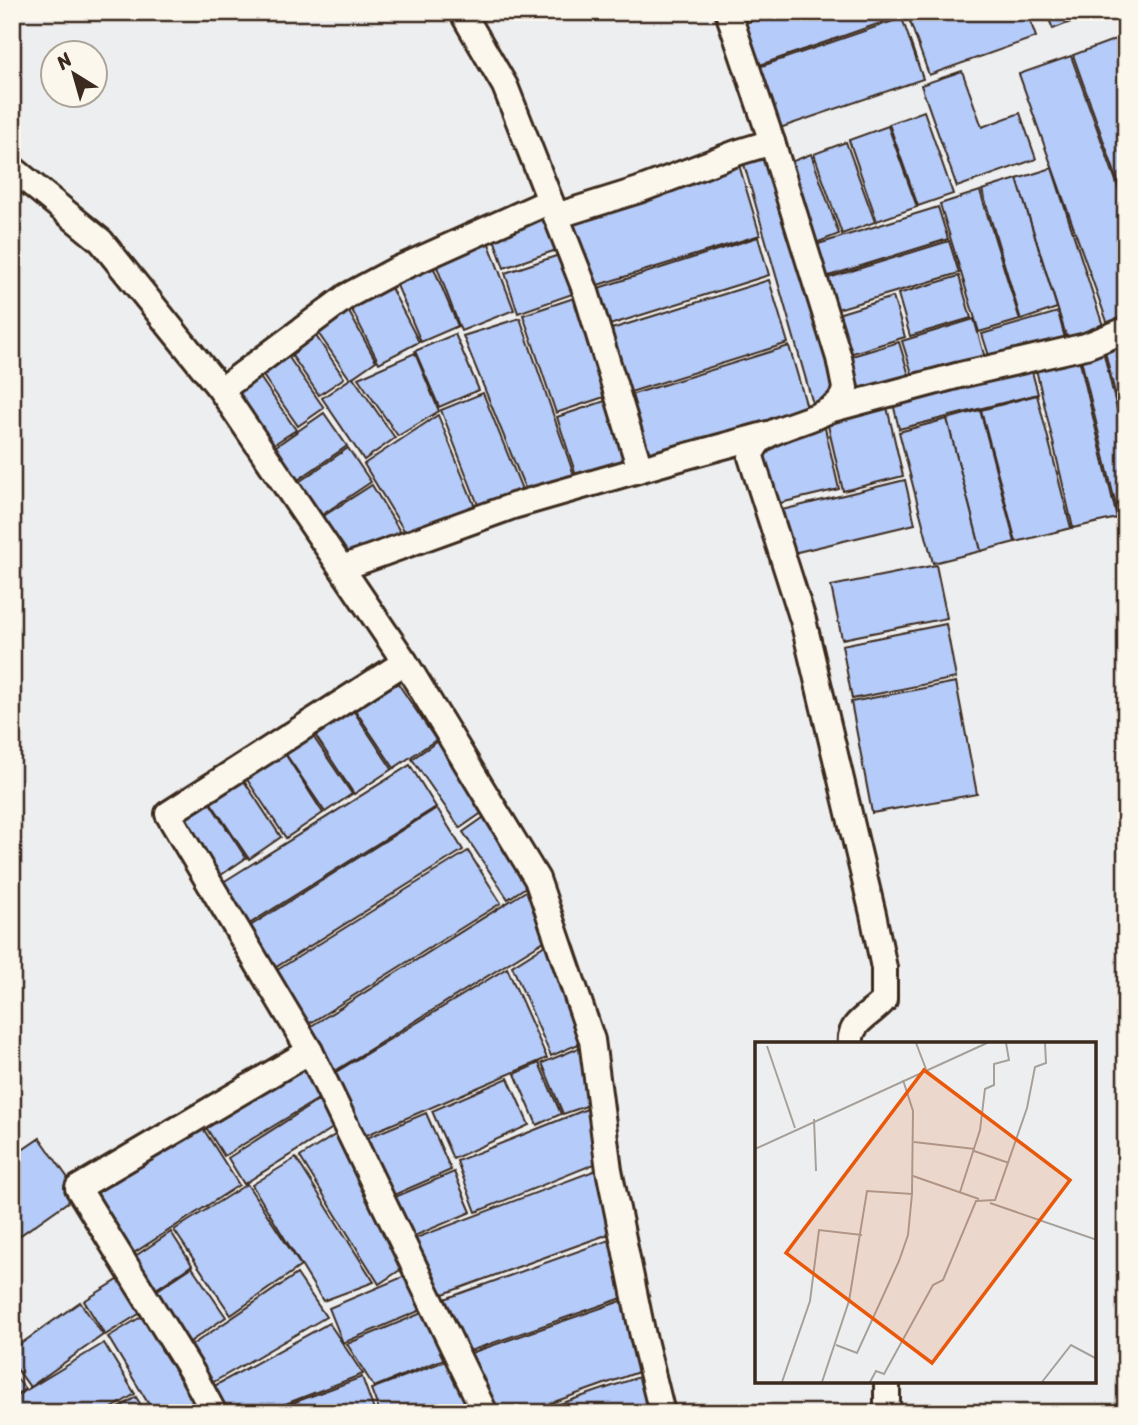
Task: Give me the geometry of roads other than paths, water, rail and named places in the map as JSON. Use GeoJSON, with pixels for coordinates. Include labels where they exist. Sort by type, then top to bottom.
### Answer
{"type":"FeatureCollection","features":[{"type":"Feature","properties":{"kind":"street"},"geometry":{"type":"LineString","coordinates":[[462,12],[505,86],[586,292],[640,469]]}},
{"type":"Feature","properties":{"kind":"street"},"geometry":{"type":"LineString","coordinates":[[728,12],[772,142],[843,377],[845,393],[829,410]]}},
{"type":"Feature","properties":{"kind":"street"},"geometry":{"type":"LineString","coordinates":[[221,390],[347,296],[394,271],[553,208],[639,190],[772,142]]}},
{"type":"Feature","properties":{"kind":"street"},"geometry":{"type":"LineString","coordinates":[[12,168],[101,241],[221,390],[405,662],[537,879],[592,1040],[609,1170],[643,1336],[663,1413]]}},
{"type":"Feature","properties":{"kind":"street"},"geometry":{"type":"LineString","coordinates":[[342,568],[513,506],[771,433],[829,410],[1086,346],[1126,330]]}},
{"type":"Feature","properties":{"kind":"street"},"geometry":{"type":"LineString","coordinates":[[771,433],[755,446],[751,457],[803,620],[884,968],[884,1000],[852,1029],[851,1042]]}},
{"type":"Feature","properties":{"kind":"street"},"geometry":{"type":"LineString","coordinates":[[405,662],[168,814],[310,1051],[485,1413]]}},
{"type":"Feature","properties":{"kind":"street"},"geometry":{"type":"LineString","coordinates":[[214,1413],[193,1374],[78,1188],[310,1051]]}},
{"type":"Feature","properties":{"kind":"street"},"geometry":{"type":"LineString","coordinates":[[887,1383],[889,1413]]}}]}
